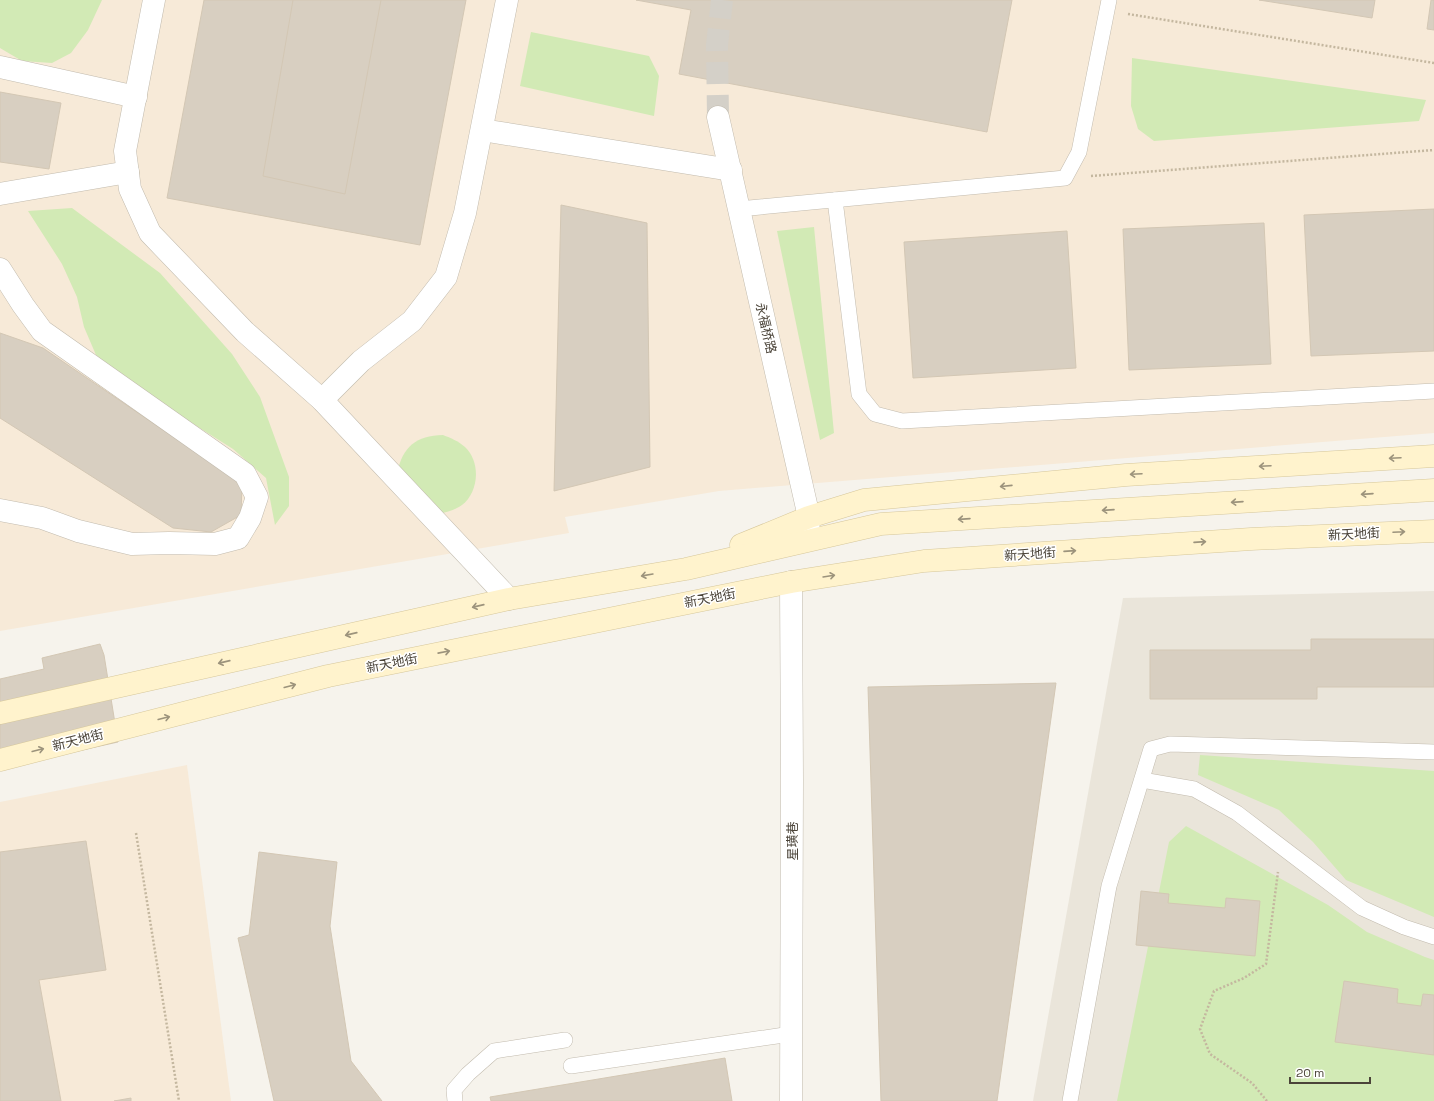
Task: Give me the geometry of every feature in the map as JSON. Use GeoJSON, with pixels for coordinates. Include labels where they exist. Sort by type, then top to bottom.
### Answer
{"type":"FeatureCollection","features":[{"type":"Feature","properties":{"kind":"main road"},"geometry":{"type":"LineString","coordinates":[[686,569],[809,517],[864,500],[1126,474],[1434,456]]}},
{"type":"Feature","properties":{"kind":"main road"},"geometry":{"type":"LineString","coordinates":[[0,712],[509,599],[686,569],[881,524],[1434,490]]}},
{"type":"Feature","properties":{"kind":"main road","name":"新天地街"},"geometry":{"type":"LineString","coordinates":[[0,760],[328,676],[791,582],[924,561],[1251,539],[1434,531]]}},
{"type":"Feature","properties":{"kind":"street"},"geometry":{"type":"LineString","coordinates":[[154,0],[125,151],[130,189],[150,233],[245,332],[322,400],[509,599]]}},
{"type":"Feature","properties":{"kind":"street"},"geometry":{"type":"LineString","coordinates":[[322,400],[361,361],[412,321],[446,277],[465,214],[507,0]]}},
{"type":"Feature","properties":{"kind":"street"},"geometry":{"type":"LineString","coordinates":[[0,67],[136,97]]}},
{"type":"Feature","properties":{"kind":"street","name":"永福桥路"},"geometry":{"type":"LineString","coordinates":[[718,117],[809,517],[808,540]]}},
{"type":"Feature","properties":{"kind":"street"},"geometry":{"type":"LineString","coordinates":[[482,130],[731,170]]}},
{"type":"Feature","properties":{"kind":"street"},"geometry":{"type":"LineString","coordinates":[[0,194],[128,172]]}},
{"type":"Feature","properties":{"kind":"street"},"geometry":{"type":"LineString","coordinates":[[0,269],[23,306],[42,331],[245,474],[257,497],[250,518],[238,538],[215,544],[132,544],[78,531],[42,518],[0,510]]}},
{"type":"Feature","properties":{"kind":"street","name":"星璜巷"},"geometry":{"type":"LineString","coordinates":[[791,582],[791,1101]]}},
{"type":"Feature","properties":{"kind":"lane"},"geometry":{"type":"LineString","coordinates":[[739,209],[1064,178],[1078,152],[1108,6]]}},
{"type":"Feature","properties":{"kind":"lane"},"geometry":{"type":"LineString","coordinates":[[835,200],[859,394],[874,414],[902,421],[1434,391]]}},
{"type":"Feature","properties":{"kind":"lane"},"geometry":{"type":"LineString","coordinates":[[1070,1101],[1109,886],[1151,749],[1170,744],[1434,752]]}},
{"type":"Feature","properties":{"kind":"lane"},"geometry":{"type":"LineString","coordinates":[[1142,780],[1194,789],[1237,813],[1362,908],[1404,927],[1434,937]]}},
{"type":"Feature","properties":{"kind":"lane"},"geometry":{"type":"LineString","coordinates":[[571,1066],[791,1034]]}},
{"type":"Feature","properties":{"kind":"lane"},"geometry":{"type":"LineString","coordinates":[[455,1101],[454,1090],[468,1074],[494,1051],[565,1040]]}},
{"type":"Feature","properties":{"kind":"path"},"geometry":{"type":"LineString","coordinates":[[1108,6],[1434,63]]}},
{"type":"Feature","properties":{"kind":"path"},"geometry":{"type":"LineString","coordinates":[[1064,178],[1434,150]]}},
{"type":"Feature","properties":{"kind":"path"},"geometry":{"type":"LineString","coordinates":[[136,833],[179,1101]]}},
{"type":"Feature","properties":{"kind":"path"},"geometry":{"type":"LineString","coordinates":[[1267,1101],[1252,1083],[1210,1054],[1200,1029],[1214,991],[1244,978],[1266,964],[1278,871],[1287,851]]}},
{"type":"Feature","properties":{"kind":"shaded area"},"geometry":{"type":"Polygon","coordinates":[[[0,0],[1434,0],[1434,433],[719,491],[565,517],[569,533],[0,631],[0,0]]]}},
{"type":"Feature","properties":{"kind":"shaded area"},"geometry":{"type":"Polygon","coordinates":[[[1434,591],[1434,1101],[1033,1101],[1123,598],[1434,591]]]}},
{"type":"Feature","properties":{"kind":"shaded area"},"geometry":{"type":"Polygon","coordinates":[[[187,765],[231,1101],[0,1101],[0,802],[187,765]]]}},
{"type":"Feature","properties":{"kind":"green space"},"geometry":{"type":"Polygon","coordinates":[[[0,0],[102,0],[88,30],[71,53],[52,63],[22,61],[0,48],[0,0]]]}},
{"type":"Feature","properties":{"kind":"green space"},"geometry":{"type":"Polygon","coordinates":[[[531,32],[649,56],[659,76],[654,116],[520,86],[531,32]]]}},
{"type":"Feature","properties":{"kind":"green space"},"geometry":{"type":"Polygon","coordinates":[[[1132,58],[1426,100],[1419,121],[1154,141],[1138,129],[1131,106],[1132,58]]]}},
{"type":"Feature","properties":{"kind":"green space"},"geometry":{"type":"Polygon","coordinates":[[[72,208],[160,273],[232,354],[260,397],[289,477],[289,506],[275,525],[266,478],[233,449],[168,408],[129,381],[96,355],[84,327],[77,297],[62,264],[28,211],[72,208]]]}},
{"type":"Feature","properties":{"kind":"green space"},"geometry":{"type":"Polygon","coordinates":[[[814,227],[834,433],[820,440],[777,231],[814,227]]]}},
{"type":"Feature","properties":{"kind":"green space"},"geometry":{"type":"Polygon","coordinates":[[[443,435],[460,443],[470,453],[476,469],[476,477],[472,493],[462,505],[448,512],[439,514],[397,473],[403,456],[412,444],[418,440],[443,435]]]}},
{"type":"Feature","properties":{"kind":"green space"},"geometry":{"type":"Polygon","coordinates":[[[1200,755],[1434,771],[1434,917],[1346,880],[1313,842],[1279,810],[1198,775],[1200,755]]]}},
{"type":"Feature","properties":{"kind":"green space"},"geometry":{"type":"Polygon","coordinates":[[[1186,826],[1328,905],[1367,932],[1434,960],[1434,1101],[1117,1101],[1169,842],[1186,826]]]}},
{"type":"Feature","properties":{"kind":"building"},"geometry":{"type":"Polygon","coordinates":[[[204,0],[466,0],[420,245],[167,198],[204,0]]]}},
{"type":"Feature","properties":{"kind":"building"},"geometry":{"type":"Polygon","coordinates":[[[293,0],[381,0],[345,194],[263,176],[293,0]]]}},
{"type":"Feature","properties":{"kind":"building"},"geometry":{"type":"Polygon","coordinates":[[[636,0],[1012,0],[987,132],[679,74],[691,10],[636,0]]]}},
{"type":"Feature","properties":{"kind":"building"},"geometry":{"type":"Polygon","coordinates":[[[1259,0],[1375,0],[1372,18],[1259,0]]]}},
{"type":"Feature","properties":{"kind":"building"},"geometry":{"type":"Polygon","coordinates":[[[1431,0],[1434,0],[1434,30],[1427,29],[1431,0]]]}},
{"type":"Feature","properties":{"kind":"building"},"geometry":{"type":"Polygon","coordinates":[[[0,92],[61,103],[49,169],[0,162],[0,92]]]}},
{"type":"Feature","properties":{"kind":"building"},"geometry":{"type":"Polygon","coordinates":[[[561,205],[647,223],[650,467],[554,491],[561,205]]]}},
{"type":"Feature","properties":{"kind":"building"},"geometry":{"type":"Polygon","coordinates":[[[1434,209],[1434,351],[1311,356],[1304,215],[1434,209]]]}},
{"type":"Feature","properties":{"kind":"building"},"geometry":{"type":"Polygon","coordinates":[[[1264,223],[1271,364],[1129,370],[1123,229],[1264,223]]]}},
{"type":"Feature","properties":{"kind":"building"},"geometry":{"type":"Polygon","coordinates":[[[1067,231],[1076,368],[913,378],[904,242],[1067,231]]]}},
{"type":"Feature","properties":{"kind":"building"},"geometry":{"type":"Polygon","coordinates":[[[0,333],[43,348],[242,484],[241,515],[211,532],[173,528],[0,418],[0,333]]]}},
{"type":"Feature","properties":{"kind":"building"},"geometry":{"type":"Polygon","coordinates":[[[1311,639],[1434,639],[1434,687],[1317,687],[1317,699],[1150,699],[1150,650],[1311,650],[1311,639]]]}},
{"type":"Feature","properties":{"kind":"building"},"geometry":{"type":"Polygon","coordinates":[[[100,644],[104,655],[118,742],[55,756],[0,750],[0,679],[44,669],[42,658],[100,644]]]}},
{"type":"Feature","properties":{"kind":"building"},"geometry":{"type":"Polygon","coordinates":[[[1056,683],[997,1101],[881,1101],[868,687],[1056,683]]]}},
{"type":"Feature","properties":{"kind":"building"},"geometry":{"type":"Polygon","coordinates":[[[86,841],[106,970],[39,980],[61,1101],[0,1101],[0,852],[86,841]]]}},
{"type":"Feature","properties":{"kind":"building"},"geometry":{"type":"Polygon","coordinates":[[[259,852],[337,862],[330,926],[351,1061],[382,1101],[274,1101],[238,938],[249,935],[259,852]]]}},
{"type":"Feature","properties":{"kind":"building"},"geometry":{"type":"Polygon","coordinates":[[[1141,891],[1169,894],[1168,903],[1225,908],[1226,898],[1260,901],[1255,956],[1136,945],[1141,891]]]}},
{"type":"Feature","properties":{"kind":"building"},"geometry":{"type":"Polygon","coordinates":[[[1344,981],[1398,989],[1397,1003],[1421,1006],[1423,994],[1434,995],[1434,1055],[1335,1042],[1344,981]]]}},
{"type":"Feature","properties":{"kind":"building"},"geometry":{"type":"Polygon","coordinates":[[[725,1058],[732,1101],[491,1101],[490,1097],[725,1058]]]}},
{"type":"Feature","properties":{"kind":"building"},"geometry":{"type":"Polygon","coordinates":[[[131,1098],[131,1101],[114,1101],[131,1098]]]}},
{"type":"Feature","properties":{"kind":"tunnel"},"geometry":{"type":"LineString","coordinates":[[718,117],[717,45],[722,0]]}}]}
